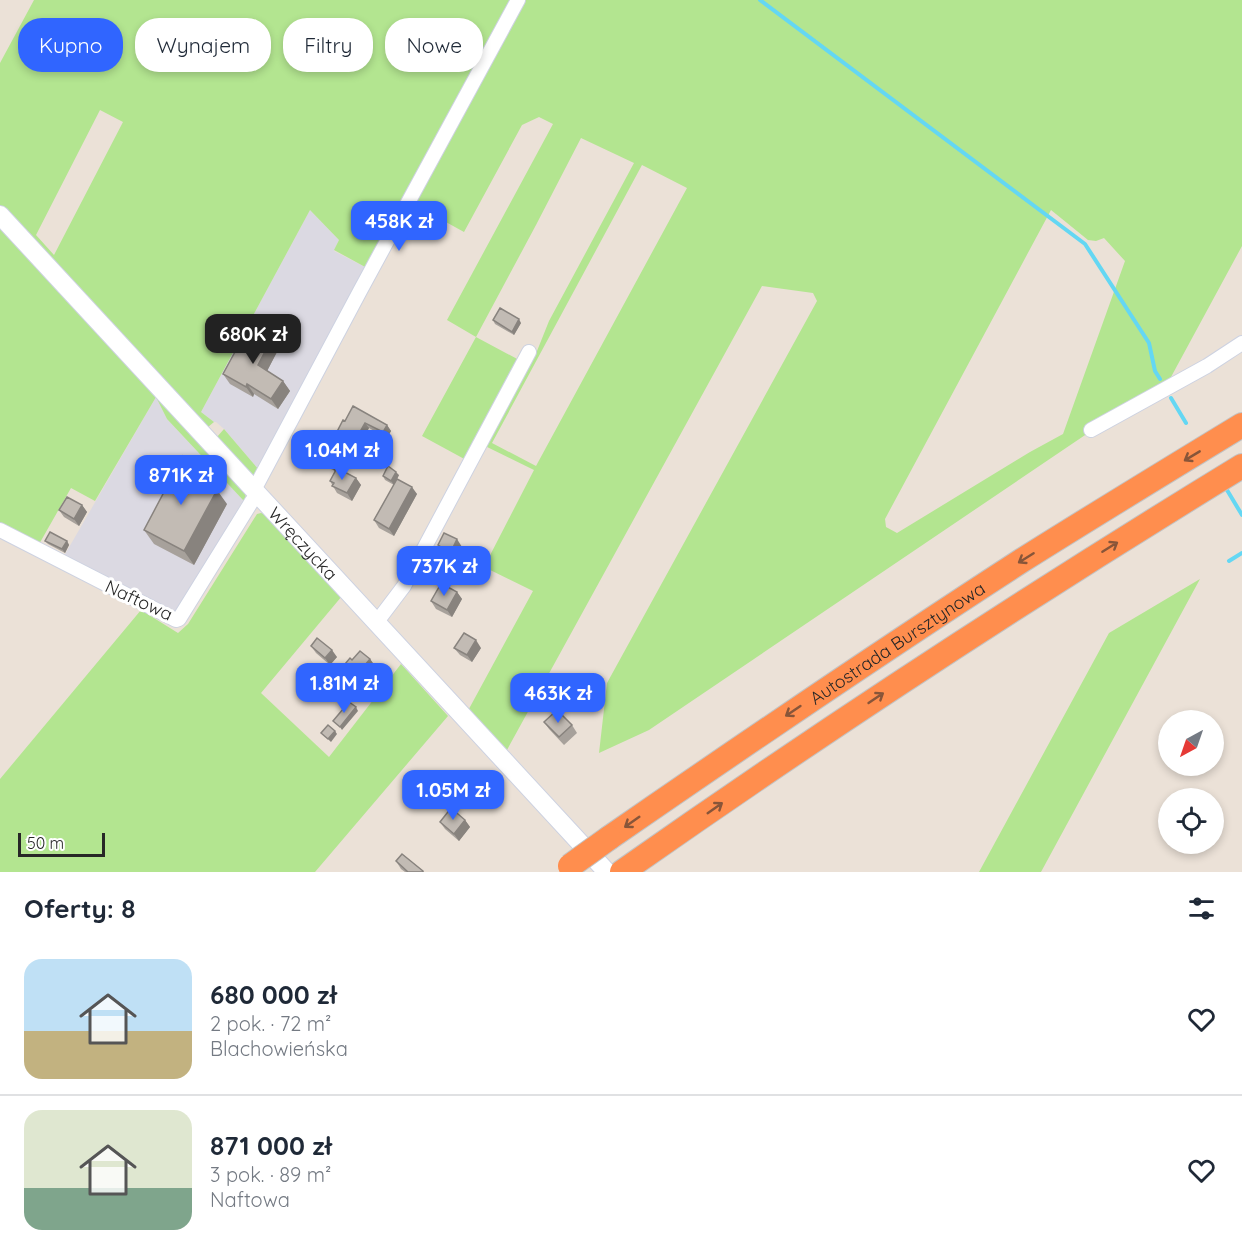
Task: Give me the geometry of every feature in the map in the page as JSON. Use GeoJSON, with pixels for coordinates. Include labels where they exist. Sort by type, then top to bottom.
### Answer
{"type":"FeatureCollection","features":[{"type":"Feature","properties":{"kind":"highway","name":"Autostrada Bursztynowa"},"geometry":{"type":"LineString","coordinates":[[566,869],[792,712],[960,601],[1242,425]]}},
{"type":"Feature","properties":{"kind":"highway","name":"Autostrada Bursztynowa"},"geometry":{"type":"LineString","coordinates":[[627,868],[910,675],[1242,466]]}},
{"type":"Feature","properties":{"kind":"main road","name":"Wręczycka"},"geometry":{"type":"LineString","coordinates":[[0,214],[607,872]]}},
{"type":"Feature","properties":{"kind":"street"},"geometry":{"type":"LineString","coordinates":[[257,493],[360,291],[518,0]]}},
{"type":"Feature","properties":{"kind":"street"},"geometry":{"type":"LineString","coordinates":[[1091,430],[1208,366],[1242,343]]}},
{"type":"Feature","properties":{"kind":"street"},"geometry":{"type":"LineString","coordinates":[[376,623],[404,586],[529,352]]}},
{"type":"Feature","properties":{"kind":"street","name":"Naftowa"},"geometry":{"type":"LineString","coordinates":[[0,530],[176,620],[179,619],[257,493]]}},
{"type":"Feature","properties":{"kind":"shaded area"},"geometry":{"type":"Polygon","coordinates":[[[310,210],[339,240],[334,251],[367,268],[259,470],[224,429],[201,412],[310,210]]]}},
{"type":"Feature","properties":{"kind":"shaded area"},"geometry":{"type":"Polygon","coordinates":[[[156,397],[167,419],[243,500],[175,614],[64,556],[156,397]]]}},
{"type":"Feature","properties":{"kind":"green space"},"geometry":{"type":"Polygon","coordinates":[[[34,0],[514,0],[483,57],[483,18],[385,18],[385,72],[475,72],[367,268],[334,250],[339,240],[310,210],[201,412],[214,422],[208,427],[204,427],[0,206],[0,63],[18,30],[18,72],[123,72],[123,18],[24,18],[34,0]],[[100,110],[36,235],[54,255],[123,122],[100,110]]]}},
{"type":"Feature","properties":{"kind":"green space"},"geometry":{"type":"Polygon","coordinates":[[[523,0],[1242,0],[1242,246],[1171,377],[649,730],[599,753],[607,683],[817,301],[813,293],[762,286],[502,759],[464,718],[533,591],[484,567],[534,470],[483,445],[518,380],[530,366],[549,321],[634,163],[581,138],[476,337],[447,320],[553,124],[539,117],[522,125],[464,232],[415,205],[480,77],[523,0]],[[642,165],[492,443],[536,466],[687,188],[642,165]],[[1051,210],[885,519],[886,527],[897,533],[1063,434],[1125,261],[1104,238],[1096,241],[1088,240],[1051,210]]]}},
{"type":"Feature","properties":{"kind":"green space"},"geometry":{"type":"Polygon","coordinates":[[[0,223],[245,492],[244,502],[167,419],[156,397],[95,501],[71,488],[38,546],[0,526],[0,223]]]}},
{"type":"Feature","properties":{"kind":"green space"},"geometry":{"type":"Polygon","coordinates":[[[476,337],[521,361],[468,461],[422,436],[476,337]]]}},
{"type":"Feature","properties":{"kind":"green space"},"geometry":{"type":"Polygon","coordinates":[[[224,429],[259,470],[257,474],[251,475],[217,437],[224,429]]]}},
{"type":"Feature","properties":{"kind":"green space"},"geometry":{"type":"Polygon","coordinates":[[[261,513],[342,596],[261,693],[329,757],[401,664],[448,716],[315,872],[0,872],[0,779],[141,610],[178,633],[188,624],[257,514],[261,513]]]}},
{"type":"Feature","properties":{"kind":"green space"},"geometry":{"type":"Polygon","coordinates":[[[1200,579],[1041,872],[979,872],[1109,633],[1200,579]]]}},
{"type":"Feature","properties":{"kind":"building"},"geometry":{"type":"Polygon","coordinates":[[[500,308],[519,319],[512,332],[493,320],[500,308]]]}},
{"type":"Feature","properties":{"kind":"building"},"geometry":{"type":"Polygon","coordinates":[[[248,328],[271,340],[258,365],[283,381],[271,399],[247,384],[246,387],[223,374],[248,328]]]}},
{"type":"Feature","properties":{"kind":"building"},"geometry":{"type":"Polygon","coordinates":[[[353,406],[387,425],[383,432],[365,423],[349,451],[341,446],[331,466],[319,460],[324,450],[327,451],[353,406]]]}},
{"type":"Feature","properties":{"kind":"building"},"geometry":{"type":"Polygon","coordinates":[[[183,456],[217,490],[184,551],[144,530],[183,456]]]}},
{"type":"Feature","properties":{"kind":"building"},"geometry":{"type":"Polygon","coordinates":[[[388,466],[396,472],[391,481],[383,476],[388,466]]]}},
{"type":"Feature","properties":{"kind":"building"},"geometry":{"type":"Polygon","coordinates":[[[337,468],[356,478],[347,493],[332,486],[334,483],[330,481],[337,468]]]}},
{"type":"Feature","properties":{"kind":"building"},"geometry":{"type":"Polygon","coordinates":[[[397,479],[412,487],[389,529],[374,520],[397,479]]]}},
{"type":"Feature","properties":{"kind":"building"},"geometry":{"type":"Polygon","coordinates":[[[67,497],[82,505],[74,519],[59,510],[67,497]]]}},
{"type":"Feature","properties":{"kind":"building"},"geometry":{"type":"Polygon","coordinates":[[[50,532],[67,541],[62,549],[45,541],[50,532]]]}},
{"type":"Feature","properties":{"kind":"building"},"geometry":{"type":"Polygon","coordinates":[[[444,533],[457,539],[449,556],[438,551],[441,547],[438,545],[444,533]]]}},
{"type":"Feature","properties":{"kind":"building"},"geometry":{"type":"Polygon","coordinates":[[[446,586],[457,592],[447,610],[431,601],[439,587],[444,590],[446,586]]]}},
{"type":"Feature","properties":{"kind":"building"},"geometry":{"type":"Polygon","coordinates":[[[464,633],[476,640],[467,655],[454,648],[464,633]]]}},
{"type":"Feature","properties":{"kind":"building"},"geometry":{"type":"Polygon","coordinates":[[[317,638],[332,650],[325,658],[311,646],[317,638]]]}},
{"type":"Feature","properties":{"kind":"building"},"geometry":{"type":"Polygon","coordinates":[[[360,651],[370,659],[356,676],[358,678],[350,689],[341,682],[344,679],[340,670],[350,658],[352,660],[360,651]]]}},
{"type":"Feature","properties":{"kind":"building"},"geometry":{"type":"Polygon","coordinates":[[[349,702],[356,707],[340,727],[333,721],[349,702]]]}},
{"type":"Feature","properties":{"kind":"building"},"geometry":{"type":"Polygon","coordinates":[[[557,710],[572,725],[559,737],[544,722],[557,710]]]}},
{"type":"Feature","properties":{"kind":"building"},"geometry":{"type":"Polygon","coordinates":[[[328,725],[335,731],[328,739],[321,733],[328,725]]]}},
{"type":"Feature","properties":{"kind":"building"},"geometry":{"type":"Polygon","coordinates":[[[451,808],[465,820],[454,834],[440,822],[451,808]]]}},
{"type":"Feature","properties":{"kind":"building"},"geometry":{"type":"Polygon","coordinates":[[[402,854],[423,872],[408,872],[396,861],[402,854]]]}},
{"type":"Feature","properties":{"kind":"waterway"},"geometry":{"type":"LineString","coordinates":[[760,0],[1085,244],[1149,343],[1155,371],[1160,379]]}},
{"type":"Feature","properties":{"kind":"waterway"},"geometry":{"type":"LineString","coordinates":[[1171,398],[1186,423]]}},
{"type":"Feature","properties":{"kind":"waterway"},"geometry":{"type":"LineString","coordinates":[[1227,490],[1242,515]]}},
{"type":"Feature","properties":{"kind":"waterway"},"geometry":{"type":"LineString","coordinates":[[1229,561],[1242,553]]}}]}
